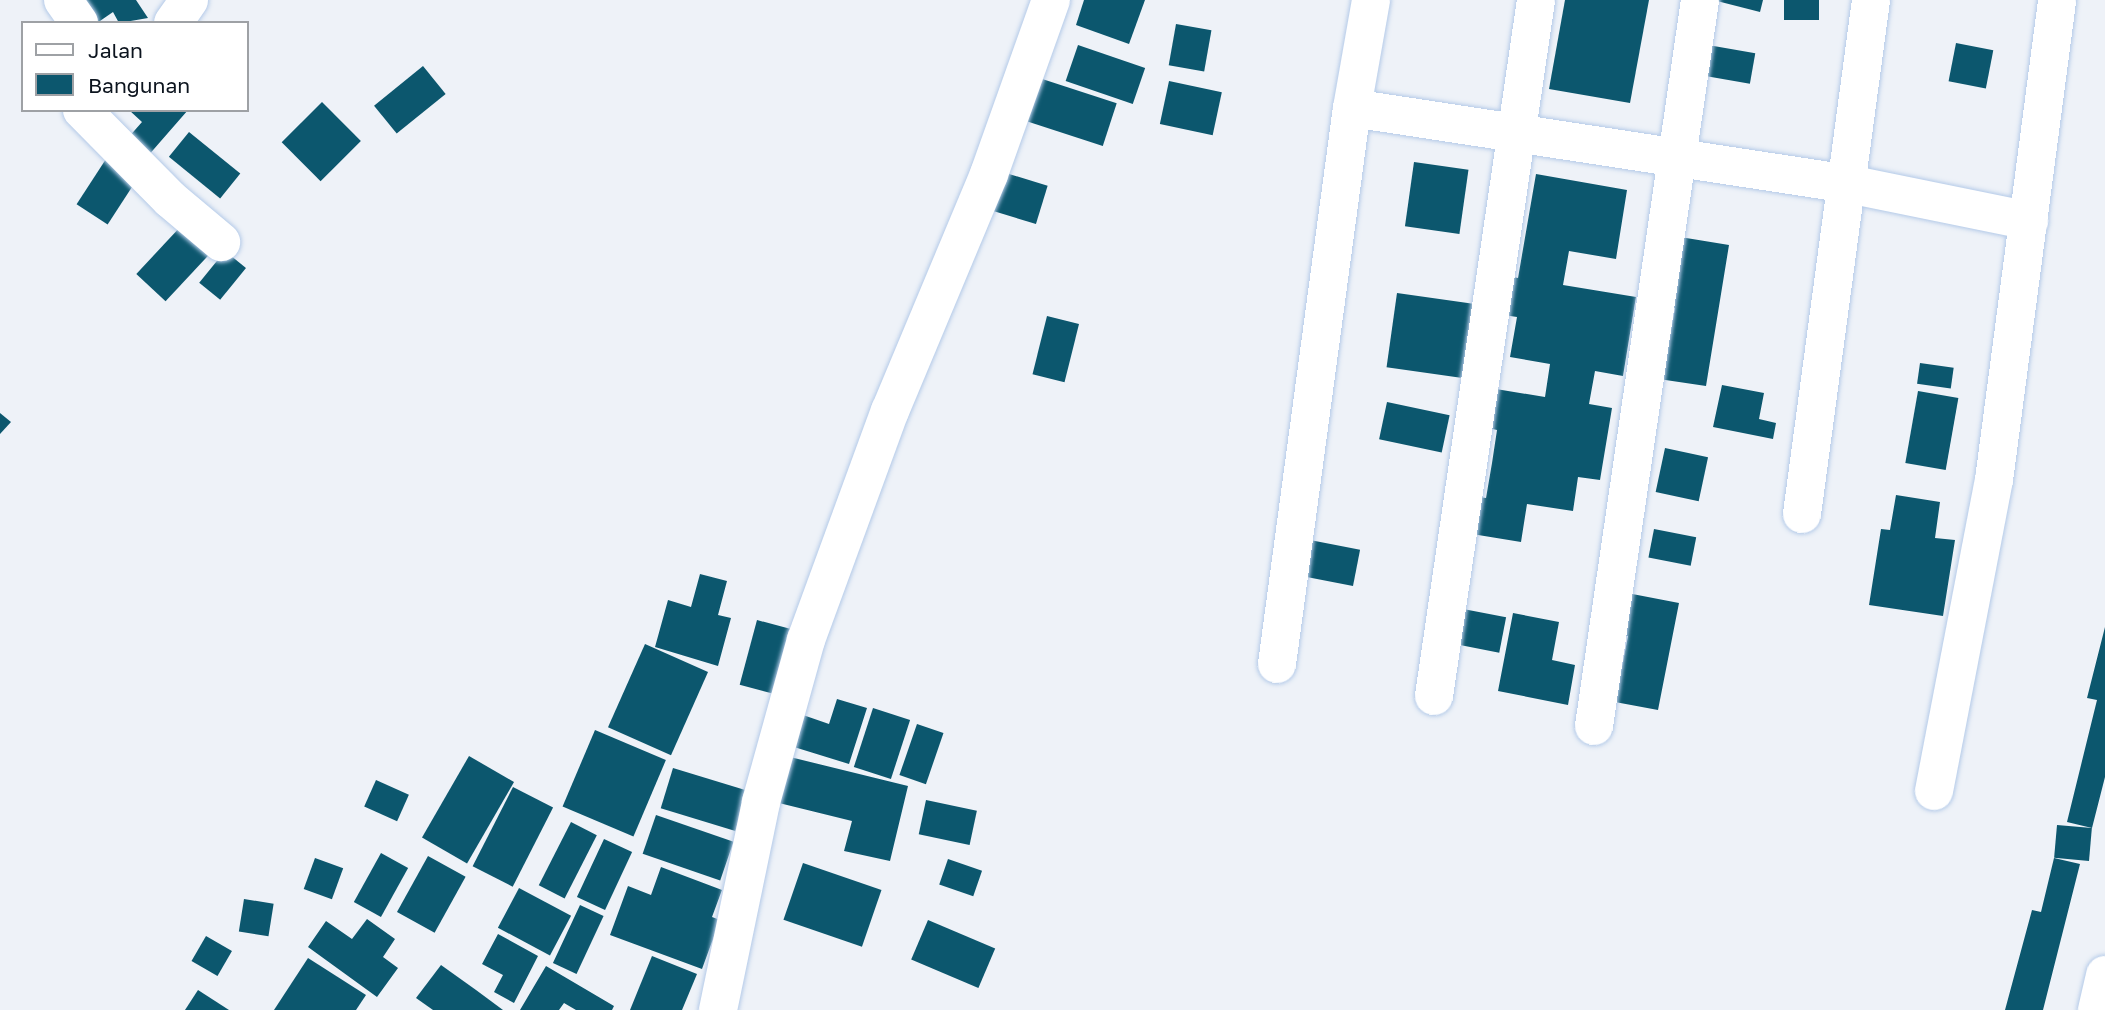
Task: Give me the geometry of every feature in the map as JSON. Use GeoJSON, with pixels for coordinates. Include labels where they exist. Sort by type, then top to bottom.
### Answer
{"type":"FeatureCollection","features":[{"type":"Feature","properties":{"kind":"street"},"geometry":{"type":"LineString","coordinates":[[63,0],[78,21]]}},
{"type":"Feature","properties":{"kind":"street"},"geometry":{"type":"LineString","coordinates":[[174,21],[188,0]]}},
{"type":"Feature","properties":{"kind":"street"},"geometry":{"type":"LineString","coordinates":[[718,1010],[761,802],[806,640],[890,411],[989,174],[1051,0]]}},
{"type":"Feature","properties":{"kind":"street"},"geometry":{"type":"LineString","coordinates":[[1277,664],[1352,108],[1371,0]]}},
{"type":"Feature","properties":{"kind":"street"},"geometry":{"type":"LineString","coordinates":[[1434,696],[1536,0]]}},
{"type":"Feature","properties":{"kind":"street"},"geometry":{"type":"LineString","coordinates":[[1594,726],[1674,159],[1700,0]]}},
{"type":"Feature","properties":{"kind":"street"},"geometry":{"type":"LineString","coordinates":[[1801,514],[1843,183],[1871,0]]}},
{"type":"Feature","properties":{"kind":"street"},"geometry":{"type":"LineString","coordinates":[[1934,791],[1994,480],[2057,0]]}},
{"type":"Feature","properties":{"kind":"street"},"geometry":{"type":"LineString","coordinates":[[1352,108],[1843,183],[2029,221]]}},
{"type":"Feature","properties":{"kind":"street"},"geometry":{"type":"LineString","coordinates":[[84,112],[170,200],[220,242]]}},
{"type":"Feature","properties":{"kind":"street"},"geometry":{"type":"LineString","coordinates":[[2096,1010],[2105,975]]}},
{"type":"Feature","properties":{"kind":"building"},"geometry":{"type":"Polygon","coordinates":[[[76,0],[136,0],[148,18],[118,21],[113,12],[100,21],[95,21],[76,0]]]}},
{"type":"Feature","properties":{"kind":"building"},"geometry":{"type":"Polygon","coordinates":[[[1084,0],[1145,0],[1129,44],[1076,25],[1084,0]]]}},
{"type":"Feature","properties":{"kind":"building"},"geometry":{"type":"Polygon","coordinates":[[[1565,0],[1649,0],[1630,103],[1549,89],[1565,0]]]}},
{"type":"Feature","properties":{"kind":"building"},"geometry":{"type":"Polygon","coordinates":[[[1713,0],[1763,0],[1760,12],[1713,0]]]}},
{"type":"Feature","properties":{"kind":"building"},"geometry":{"type":"Polygon","coordinates":[[[1784,0],[1819,0],[1819,20],[1784,20],[1784,0]]]}},
{"type":"Feature","properties":{"kind":"building"},"geometry":{"type":"Polygon","coordinates":[[[1176,24],[1211,30],[1204,72],[1169,65],[1176,24]]]}},
{"type":"Feature","properties":{"kind":"building"},"geometry":{"type":"Polygon","coordinates":[[[1956,43],[1993,50],[1986,89],[1949,81],[1956,43]]]}},
{"type":"Feature","properties":{"kind":"building"},"geometry":{"type":"Polygon","coordinates":[[[1078,45],[1145,68],[1133,104],[1066,81],[1078,45]]]}},
{"type":"Feature","properties":{"kind":"building"},"geometry":{"type":"Polygon","coordinates":[[[1708,45],[1755,53],[1750,84],[1703,76],[1708,45]]]}},
{"type":"Feature","properties":{"kind":"building"},"geometry":{"type":"Polygon","coordinates":[[[423,66],[446,94],[397,134],[374,106],[423,66]]]}},
{"type":"Feature","properties":{"kind":"building"},"geometry":{"type":"Polygon","coordinates":[[[1033,76],[1117,103],[1103,146],[1019,119],[1033,76]]]}},
{"type":"Feature","properties":{"kind":"building"},"geometry":{"type":"Polygon","coordinates":[[[1169,81],[1222,92],[1213,135],[1160,124],[1169,81]]]}},
{"type":"Feature","properties":{"kind":"building"},"geometry":{"type":"Polygon","coordinates":[[[322,102],[361,141],[321,181],[282,142],[322,102]]]}},
{"type":"Feature","properties":{"kind":"building"},"geometry":{"type":"Polygon","coordinates":[[[131,112],[186,112],[147,157],[127,139],[142,122],[131,112]]]}},
{"type":"Feature","properties":{"kind":"building"},"geometry":{"type":"Polygon","coordinates":[[[189,132],[240,174],[220,198],[169,157],[189,132]]]}},
{"type":"Feature","properties":{"kind":"building"},"geometry":{"type":"Polygon","coordinates":[[[106,159],[137,179],[108,224],[77,204],[106,159]]]}},
{"type":"Feature","properties":{"kind":"building"},"geometry":{"type":"Polygon","coordinates":[[[1414,162],[1468,170],[1459,234],[1405,226],[1414,162]]]}},
{"type":"Feature","properties":{"kind":"building"},"geometry":{"type":"Polygon","coordinates":[[[996,170],[1048,186],[1036,224],[984,208],[996,170]]]}},
{"type":"Feature","properties":{"kind":"building"},"geometry":{"type":"Polygon","coordinates":[[[1536,174],[1627,190],[1616,259],[1569,251],[1563,285],[1636,297],[1623,376],[1595,371],[1589,404],[1612,408],[1600,480],[1578,477],[1573,511],[1527,504],[1521,542],[1466,533],[1472,496],[1486,498],[1492,463],[1497,430],[1484,427],[1490,388],[1545,397],[1550,364],[1510,357],[1517,317],[1497,314],[1504,275],[1518,278],[1536,174]]]}},
{"type":"Feature","properties":{"kind":"building"},"geometry":{"type":"Polygon","coordinates":[[[182,225],[211,252],[166,301],[136,274],[182,225]]]}},
{"type":"Feature","properties":{"kind":"building"},"geometry":{"type":"Polygon","coordinates":[[[1674,236],[1729,245],[1706,386],[1652,378],[1669,341],[1675,308],[1663,305],[1674,236]]]}},
{"type":"Feature","properties":{"kind":"building"},"geometry":{"type":"Polygon","coordinates":[[[225,251],[246,268],[220,300],[199,283],[225,251]]]}},
{"type":"Feature","properties":{"kind":"building"},"geometry":{"type":"Polygon","coordinates":[[[1397,293],[1478,304],[1468,379],[1387,367],[1397,293]]]}},
{"type":"Feature","properties":{"kind":"building"},"geometry":{"type":"Polygon","coordinates":[[[1047,316],[1079,324],[1065,382],[1032,374],[1047,316]]]}},
{"type":"Feature","properties":{"kind":"building"},"geometry":{"type":"Polygon","coordinates":[[[1920,363],[1954,368],[1951,389],[1917,384],[1920,363]]]}},
{"type":"Feature","properties":{"kind":"building"},"geometry":{"type":"Polygon","coordinates":[[[1722,385],[1764,393],[1759,419],[1776,423],[1773,439],[1713,427],[1722,385]]]}},
{"type":"Feature","properties":{"kind":"building"},"geometry":{"type":"Polygon","coordinates":[[[1918,391],[1958,398],[1946,470],[1905,463],[1918,391]]]}},
{"type":"Feature","properties":{"kind":"building"},"geometry":{"type":"Polygon","coordinates":[[[1387,402],[1450,415],[1442,452],[1379,439],[1387,402]]]}},
{"type":"Feature","properties":{"kind":"building"},"geometry":{"type":"Polygon","coordinates":[[[0,413],[11,422],[0,434],[0,413]]]}},
{"type":"Feature","properties":{"kind":"building"},"geometry":{"type":"Polygon","coordinates":[[[1665,448],[1708,457],[1699,501],[1656,492],[1665,448]]]}},
{"type":"Feature","properties":{"kind":"building"},"geometry":{"type":"Polygon","coordinates":[[[1896,495],[1940,502],[1935,538],[1955,540],[1943,616],[1869,605],[1881,529],[1890,530],[1896,495]]]}},
{"type":"Feature","properties":{"kind":"building"},"geometry":{"type":"Polygon","coordinates":[[[1654,529],[1696,537],[1691,566],[1648,557],[1654,529]]]}},
{"type":"Feature","properties":{"kind":"building"},"geometry":{"type":"Polygon","coordinates":[[[1310,540],[1360,550],[1353,586],[1303,576],[1310,540]]]}},
{"type":"Feature","properties":{"kind":"building"},"geometry":{"type":"Polygon","coordinates":[[[700,574],[727,581],[718,615],[731,618],[718,666],[655,647],[668,600],[691,607],[700,574]]]}},
{"type":"Feature","properties":{"kind":"building"},"geometry":{"type":"Polygon","coordinates":[[[1622,592],[1679,603],[1658,710],[1615,702],[1628,636],[1614,633],[1622,592]]]}},
{"type":"Feature","properties":{"kind":"building"},"geometry":{"type":"Polygon","coordinates":[[[1458,608],[1506,617],[1499,653],[1451,643],[1458,608]]]}},
{"type":"Feature","properties":{"kind":"building"},"geometry":{"type":"Polygon","coordinates":[[[1513,613],[1559,622],[1552,660],[1575,665],[1568,705],[1498,691],[1513,613]]]}},
{"type":"Feature","properties":{"kind":"building"},"geometry":{"type":"Polygon","coordinates":[[[757,620],[791,629],[773,694],[740,685],[757,620]]]}},
{"type":"Feature","properties":{"kind":"building"},"geometry":{"type":"Polygon","coordinates":[[[2105,627],[2105,777],[2092,828],[2067,822],[2097,700],[2087,698],[2105,627]]]}},
{"type":"Feature","properties":{"kind":"building"},"geometry":{"type":"Polygon","coordinates":[[[645,644],[708,672],[671,755],[608,727],[645,644]]]}},
{"type":"Feature","properties":{"kind":"building"},"geometry":{"type":"Polygon","coordinates":[[[837,699],[867,708],[849,764],[794,747],[803,715],[829,724],[837,699]]]}},
{"type":"Feature","properties":{"kind":"building"},"geometry":{"type":"Polygon","coordinates":[[[873,708],[910,720],[891,779],[854,767],[873,708]]]}},
{"type":"Feature","properties":{"kind":"building"},"geometry":{"type":"Polygon","coordinates":[[[917,724],[943,733],[926,784],[899,775],[917,724]]]}},
{"type":"Feature","properties":{"kind":"building"},"geometry":{"type":"Polygon","coordinates":[[[595,730],[666,760],[633,836],[563,806],[595,730]]]}},
{"type":"Feature","properties":{"kind":"building"},"geometry":{"type":"Polygon","coordinates":[[[469,756],[514,782],[467,863],[422,837],[469,756]]]}},
{"type":"Feature","properties":{"kind":"building"},"geometry":{"type":"Polygon","coordinates":[[[790,757],[908,786],[890,861],[844,851],[852,821],[779,803],[790,757]]]}},
{"type":"Feature","properties":{"kind":"building"},"geometry":{"type":"Polygon","coordinates":[[[673,768],[748,791],[735,831],[661,808],[673,768]]]}},
{"type":"Feature","properties":{"kind":"building"},"geometry":{"type":"Polygon","coordinates":[[[376,780],[409,795],[397,821],[364,806],[376,780]]]}},
{"type":"Feature","properties":{"kind":"building"},"geometry":{"type":"Polygon","coordinates":[[[513,787],[553,807],[513,887],[473,866],[513,787]]]}},
{"type":"Feature","properties":{"kind":"building"},"geometry":{"type":"Polygon","coordinates":[[[926,800],[977,811],[970,845],[919,834],[926,800]]]}},
{"type":"Feature","properties":{"kind":"building"},"geometry":{"type":"Polygon","coordinates":[[[656,815],[734,842],[720,880],[643,854],[656,815]]]}},
{"type":"Feature","properties":{"kind":"building"},"geometry":{"type":"Polygon","coordinates":[[[571,822],[597,835],[565,898],[539,885],[571,822]]]}},
{"type":"Feature","properties":{"kind":"building"},"geometry":{"type":"Polygon","coordinates":[[[2057,825],[2092,828],[2089,861],[2054,858],[2057,825]]]}},
{"type":"Feature","properties":{"kind":"building"},"geometry":{"type":"Polygon","coordinates":[[[604,839],[632,852],[605,910],[577,897],[604,839]]]}},
{"type":"Feature","properties":{"kind":"building"},"geometry":{"type":"Polygon","coordinates":[[[381,853],[408,868],[381,917],[354,902],[381,853]]]}},
{"type":"Feature","properties":{"kind":"building"},"geometry":{"type":"Polygon","coordinates":[[[428,856],[466,877],[435,933],[397,912],[428,856]]]}},
{"type":"Feature","properties":{"kind":"building"},"geometry":{"type":"Polygon","coordinates":[[[315,858],[343,868],[332,899],[304,889],[315,858]]]}},
{"type":"Feature","properties":{"kind":"building"},"geometry":{"type":"Polygon","coordinates":[[[2054,858],[2080,864],[2043,1010],[2005,1010],[2032,910],[2041,912],[2054,858]]]}},
{"type":"Feature","properties":{"kind":"building"},"geometry":{"type":"Polygon","coordinates":[[[948,859],[982,871],[973,896],[939,885],[948,859]]]}},
{"type":"Feature","properties":{"kind":"building"},"geometry":{"type":"Polygon","coordinates":[[[803,863],[881,890],[862,947],[783,920],[803,863]]]}},
{"type":"Feature","properties":{"kind":"building"},"geometry":{"type":"Polygon","coordinates":[[[661,867],[722,890],[712,917],[720,920],[702,969],[610,935],[628,886],[651,895],[661,867]]]}},
{"type":"Feature","properties":{"kind":"building"},"geometry":{"type":"Polygon","coordinates":[[[519,888],[571,916],[550,955],[498,928],[519,888]]]}},
{"type":"Feature","properties":{"kind":"building"},"geometry":{"type":"Polygon","coordinates":[[[244,899],[274,904],[268,936],[239,932],[244,899]]]}},
{"type":"Feature","properties":{"kind":"building"},"geometry":{"type":"Polygon","coordinates":[[[580,905],[604,916],[577,974],[553,963],[580,905]]]}},
{"type":"Feature","properties":{"kind":"building"},"geometry":{"type":"Polygon","coordinates":[[[367,919],[395,939],[383,957],[398,968],[377,997],[308,947],[326,921],[352,939],[367,919]]]}},
{"type":"Feature","properties":{"kind":"building"},"geometry":{"type":"Polygon","coordinates":[[[928,920],[995,949],[978,988],[911,960],[928,920]]]}},
{"type":"Feature","properties":{"kind":"building"},"geometry":{"type":"Polygon","coordinates":[[[498,934],[538,956],[514,1003],[494,992],[503,975],[482,964],[498,934]]]}},
{"type":"Feature","properties":{"kind":"building"},"geometry":{"type":"Polygon","coordinates":[[[206,936],[232,951],[217,976],[192,961],[206,936]]]}},
{"type":"Feature","properties":{"kind":"building"},"geometry":{"type":"Polygon","coordinates":[[[652,956],[697,974],[682,1010],[630,1010],[652,956]]]}},
{"type":"Feature","properties":{"kind":"building"},"geometry":{"type":"Polygon","coordinates":[[[308,958],[366,995],[356,1010],[274,1010],[308,958]]]}},
{"type":"Feature","properties":{"kind":"building"},"geometry":{"type":"Polygon","coordinates":[[[441,965],[503,1010],[433,1010],[416,998],[441,965]]]}},
{"type":"Feature","properties":{"kind":"building"},"geometry":{"type":"Polygon","coordinates":[[[546,966],[614,1006],[612,1010],[576,1010],[564,1003],[559,1010],[520,1010],[546,966]]]}},
{"type":"Feature","properties":{"kind":"building"},"geometry":{"type":"Polygon","coordinates":[[[198,990],[229,1010],[185,1010],[198,990]]]}}]}
